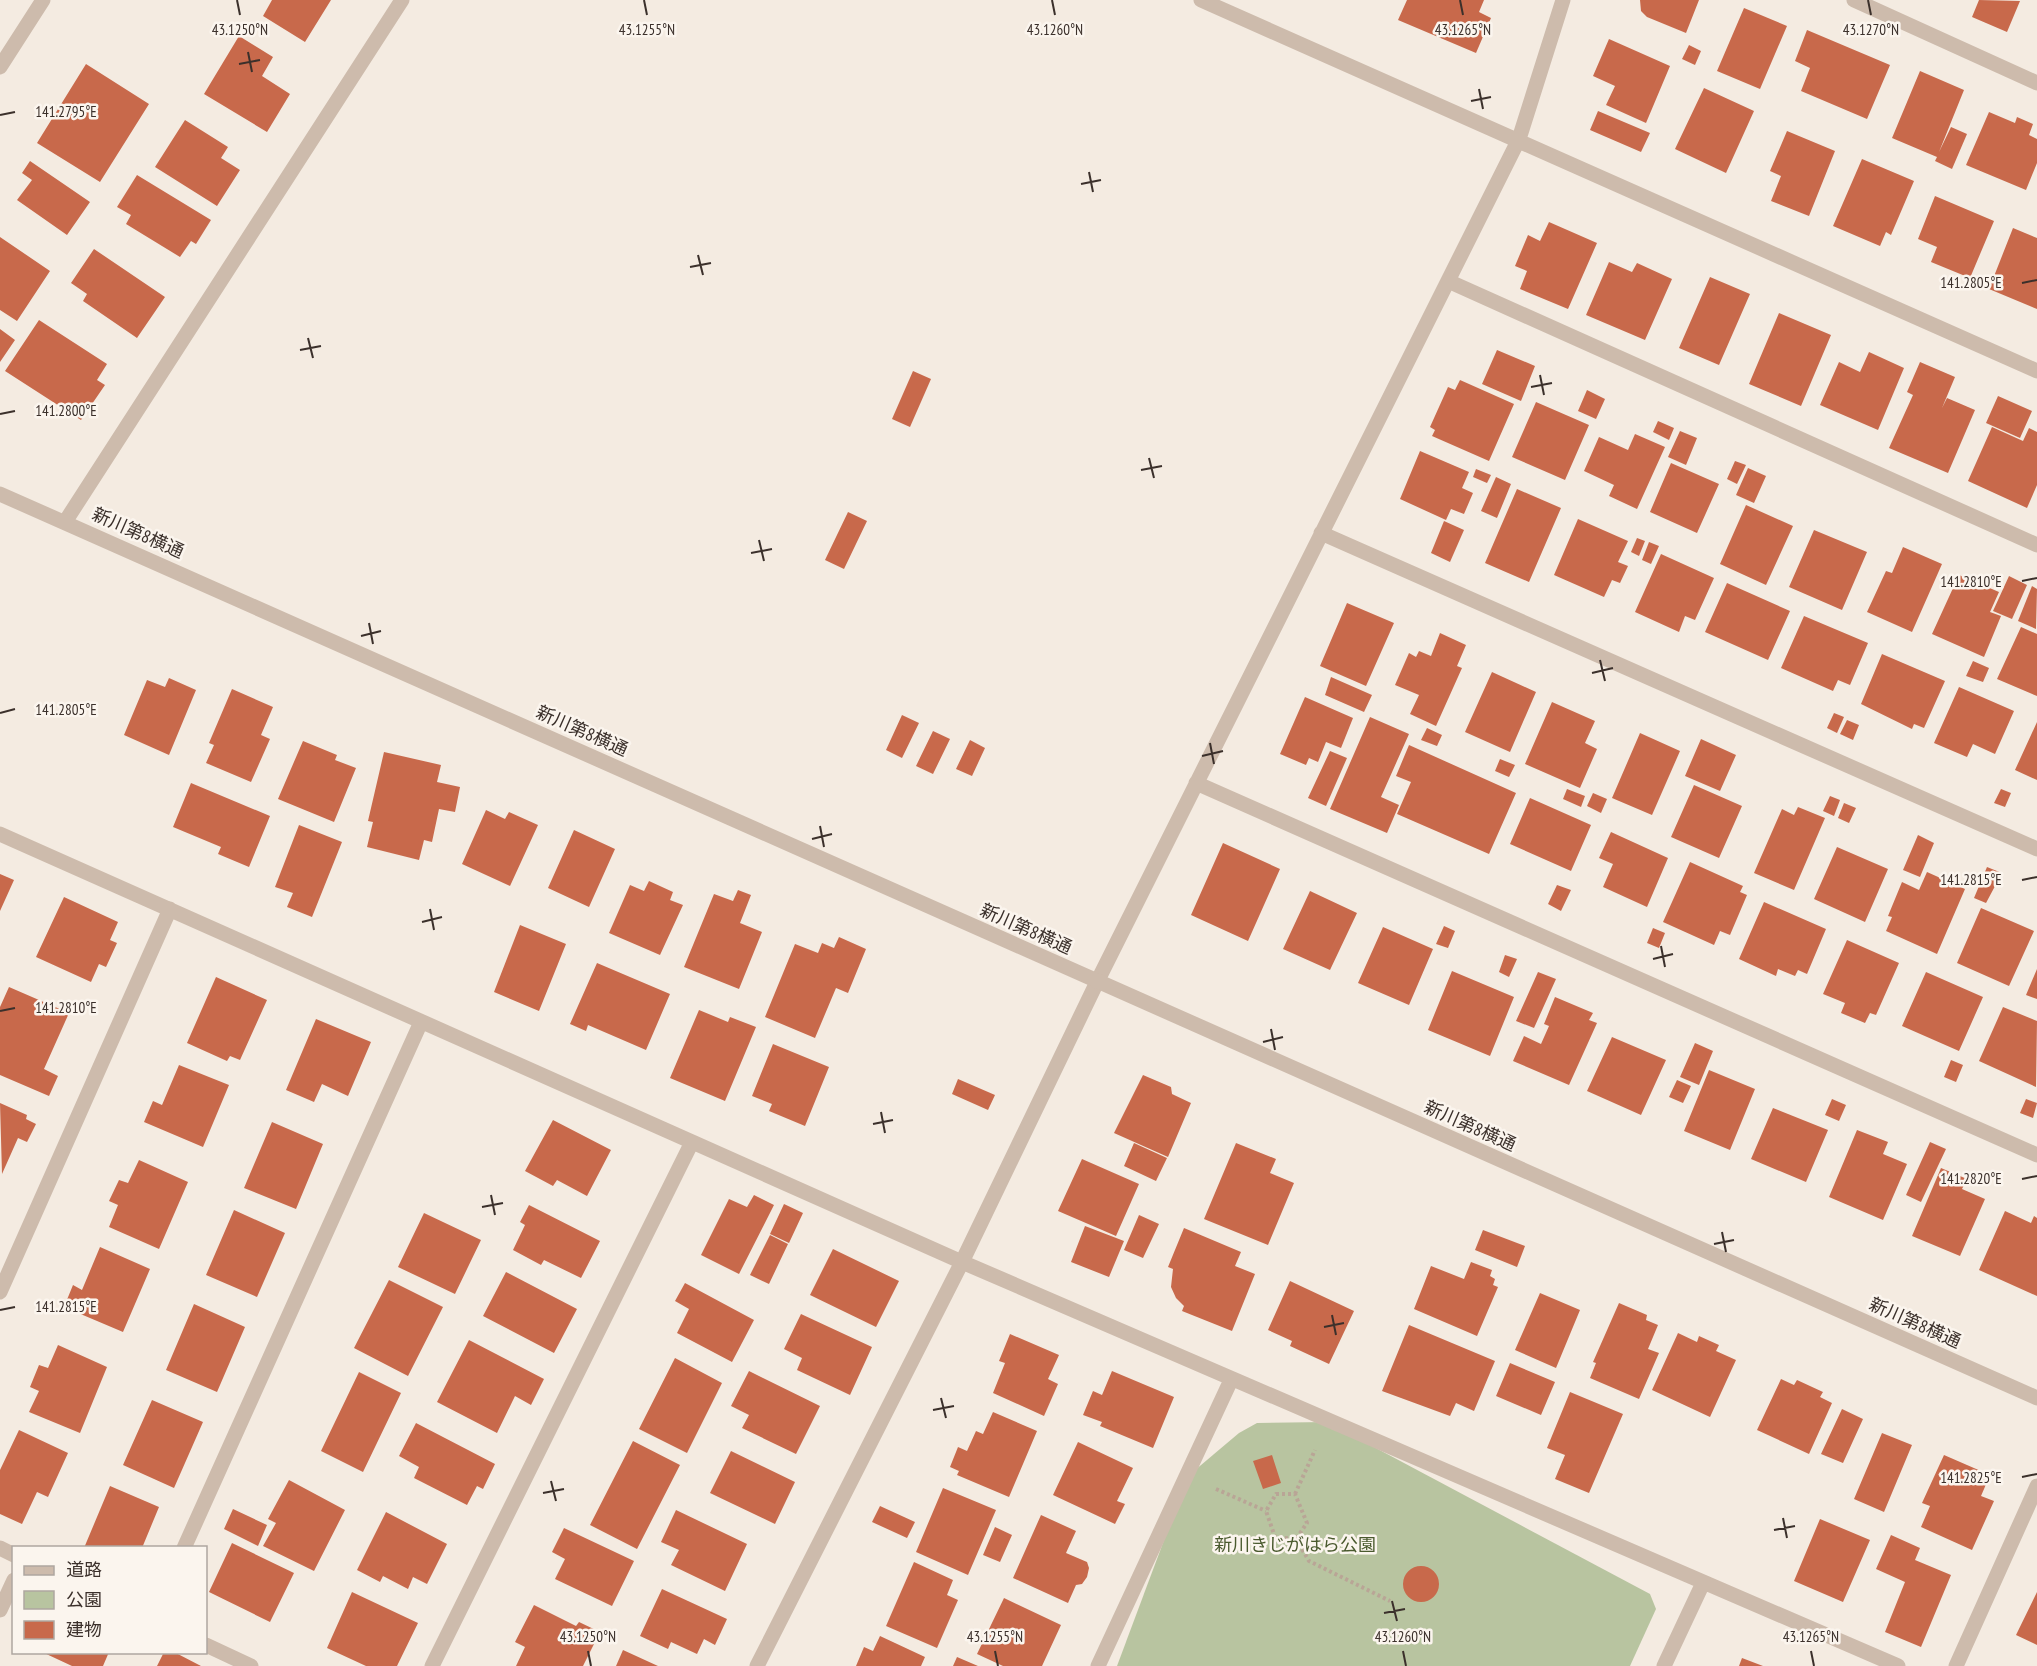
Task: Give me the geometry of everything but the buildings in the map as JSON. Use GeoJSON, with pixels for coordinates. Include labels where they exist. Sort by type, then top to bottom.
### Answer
{"type":"FeatureCollection","features":[{"type":"Feature","properties":{"kind":"street"},"geometry":{"type":"LineString","coordinates":[[0,67],[43,0]]}},
{"type":"Feature","properties":{"kind":"street"},"geometry":{"type":"LineString","coordinates":[[65,522],[402,0]]}},
{"type":"Feature","properties":{"kind":"street"},"geometry":{"type":"LineString","coordinates":[[1201,0],[1519,139],[2037,371]]}},
{"type":"Feature","properties":{"kind":"street"},"geometry":{"type":"LineString","coordinates":[[757,1666],[962,1263],[1097,982],[1519,139],[1563,0]]}},
{"type":"Feature","properties":{"kind":"street"},"geometry":{"type":"LineString","coordinates":[[1854,0],[2037,83]]}},
{"type":"Feature","properties":{"kind":"street"},"geometry":{"type":"LineString","coordinates":[[1448,280],[2037,545]]}},
{"type":"Feature","properties":{"kind":"street","name":"新川第8横通"},"geometry":{"type":"LineString","coordinates":[[0,494],[2037,1398]]}},
{"type":"Feature","properties":{"kind":"street"},"geometry":{"type":"LineString","coordinates":[[1321,533],[2037,849]]}},
{"type":"Feature","properties":{"kind":"street"},"geometry":{"type":"LineString","coordinates":[[1196,783],[2037,1155]]}},
{"type":"Feature","properties":{"kind":"street"},"geometry":{"type":"LineString","coordinates":[[0,834],[962,1263],[1898,1666]]}},
{"type":"Feature","properties":{"kind":"street"},"geometry":{"type":"LineString","coordinates":[[0,1292],[170,909]]}},
{"type":"Feature","properties":{"kind":"street"},"geometry":{"type":"LineString","coordinates":[[184,1546],[421,1022]]}},
{"type":"Feature","properties":{"kind":"street"},"geometry":{"type":"LineString","coordinates":[[432,1666],[692,1142]]}},
{"type":"Feature","properties":{"kind":"street"},"geometry":{"type":"LineString","coordinates":[[1098,1666],[1231,1380]]}},
{"type":"Feature","properties":{"kind":"street"},"geometry":{"type":"LineString","coordinates":[[1956,1666],[2037,1486]]}},
{"type":"Feature","properties":{"kind":"street"},"geometry":{"type":"LineString","coordinates":[[1664,1666],[1703,1583]]}},
{"type":"Feature","properties":{"kind":"street"},"geometry":{"type":"LineString","coordinates":[[0,1610],[12,1584]]}},
{"type":"Feature","properties":{"kind":"street"},"geometry":{"type":"LineString","coordinates":[[207,1645],[251,1666]]}},
{"type":"Feature","properties":{"kind":"path"},"geometry":{"type":"LineString","coordinates":[[1296,1539],[1307,1522],[1295,1494],[1328,1422]]}},
{"type":"Feature","properties":{"kind":"path"},"geometry":{"type":"LineString","coordinates":[[1188,1476],[1266,1510],[1275,1537],[1296,1539]]}},
{"type":"Feature","properties":{"kind":"path"},"geometry":{"type":"LineString","coordinates":[[1266,1510],[1276,1494],[1295,1494]]}},
{"type":"Feature","properties":{"kind":"path"},"geometry":{"type":"LineString","coordinates":[[1296,1539],[1309,1561],[1390,1600]]}},
{"type":"Feature","properties":{"kind":"green space","name":"新川きじがはら公園"},"geometry":{"type":"Polygon","coordinates":[[[1327,1422],[1650,1594],[1656,1609],[1630,1666],[1117,1666],[1188,1476],[1239,1433],[1257,1423],[1327,1422]]]}}]}
